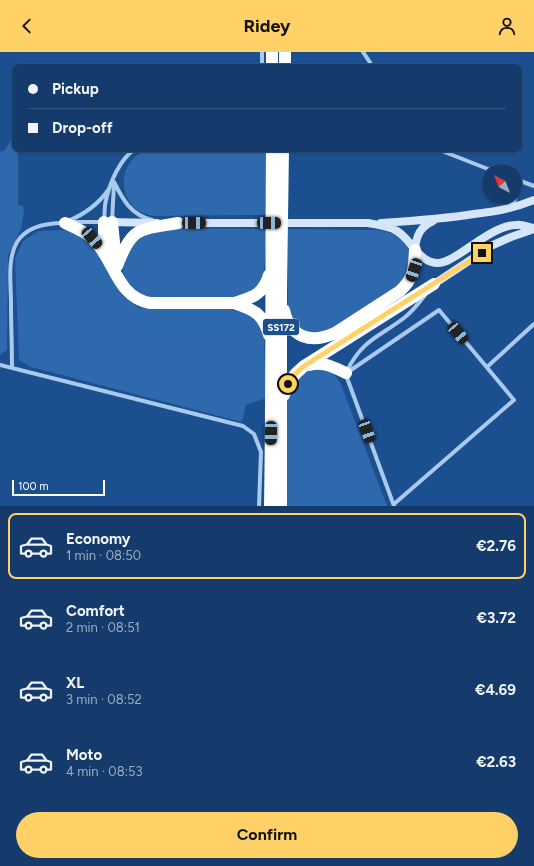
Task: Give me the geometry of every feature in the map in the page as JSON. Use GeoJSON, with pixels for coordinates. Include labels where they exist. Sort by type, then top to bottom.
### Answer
{"type":"FeatureCollection","features":[{"type":"Feature","properties":{"kind":"highway"},"geometry":{"type":"LineString","coordinates":[[272,52],[272,64]]}},
{"type":"Feature","properties":{"kind":"highway"},"geometry":{"type":"LineString","coordinates":[[285,52],[285,64]]}},
{"type":"Feature","properties":{"kind":"highway","name":"SS172"},"geometry":{"type":"LineString","coordinates":[[270,506],[272,152]]}},
{"type":"Feature","properties":{"kind":"highway","name":"SS172"},"geometry":{"type":"LineString","coordinates":[[281,506],[283,152]]}},
{"type":"Feature","properties":{"kind":"highway"},"geometry":{"type":"LineString","coordinates":[[65,222],[92,238],[118,272],[127,292],[137,300],[143,302],[234,303],[252,298],[263,289],[269,275],[271,262]]}},
{"type":"Feature","properties":{"kind":"highway"},"geometry":{"type":"LineString","coordinates":[[107,256],[104,242],[108,222]]}},
{"type":"Feature","properties":{"kind":"highway"},"geometry":{"type":"LineString","coordinates":[[108,222],[118,272]]}},
{"type":"Feature","properties":{"kind":"highway"},"geometry":{"type":"LineString","coordinates":[[118,272],[124,247],[138,231],[172,223]]}},
{"type":"Feature","properties":{"kind":"highway"},"geometry":{"type":"LineString","coordinates":[[281,291],[286,318],[293,329],[303,337],[310,339],[326,337],[335,334],[408,284],[414,270],[415,250]]}},
{"type":"Feature","properties":{"kind":"highway"},"geometry":{"type":"LineString","coordinates":[[281,406],[288,384],[292,377],[304,366],[434,284]]}},
{"type":"Feature","properties":{"kind":"highway"},"geometry":{"type":"LineString","coordinates":[[234,303],[250,309],[258,314],[267,326],[272,346]]}},
{"type":"Feature","properties":{"kind":"highway"},"geometry":{"type":"LineString","coordinates":[[304,366],[323,363],[346,373]]}},
{"type":"Feature","properties":{"kind":"street"},"geometry":{"type":"LineString","coordinates":[[262,52],[262,64]]}},
{"type":"Feature","properties":{"kind":"street"},"geometry":{"type":"LineString","coordinates":[[363,52],[370,64]]}},
{"type":"Feature","properties":{"kind":"street"},"geometry":{"type":"LineString","coordinates":[[108,222],[106,200],[118,168],[132,152]]}},
{"type":"Feature","properties":{"kind":"street"},"geometry":{"type":"LineString","coordinates":[[445,152],[482,167]]}},
{"type":"Feature","properties":{"kind":"street"},"geometry":{"type":"LineString","coordinates":[[522,182],[534,186]]}},
{"type":"Feature","properties":{"kind":"street"},"geometry":{"type":"LineString","coordinates":[[108,222],[113,183]]}},
{"type":"Feature","properties":{"kind":"street"},"geometry":{"type":"LineString","coordinates":[[65,222],[80,216],[96,204],[113,183]]}},
{"type":"Feature","properties":{"kind":"street"},"geometry":{"type":"LineString","coordinates":[[113,183],[134,213],[146,219],[172,223]]}},
{"type":"Feature","properties":{"kind":"street"},"geometry":{"type":"LineString","coordinates":[[415,250],[417,235],[423,227],[433,221],[507,208],[534,200]]}},
{"type":"Feature","properties":{"kind":"street"},"geometry":{"type":"LineString","coordinates":[[507,208],[511,204]]}},
{"type":"Feature","properties":{"kind":"street"},"geometry":{"type":"LineString","coordinates":[[12,368],[11,267],[14,249],[18,241],[33,228],[65,222],[368,223],[441,219]]}},
{"type":"Feature","properties":{"kind":"street"},"geometry":{"type":"LineString","coordinates":[[368,223],[388,227],[397,231],[415,250],[429,261],[436,263],[450,260],[495,231],[507,226],[516,224],[534,228]]}},
{"type":"Feature","properties":{"kind":"street"},"geometry":{"type":"LineString","coordinates":[[346,373],[439,310],[514,400],[394,505],[346,373],[352,361],[370,340],[404,318],[414,309],[434,284],[493,245],[534,228]]}},
{"type":"Feature","properties":{"kind":"street"},"geometry":{"type":"LineString","coordinates":[[487,367],[534,324]]}},
{"type":"Feature","properties":{"kind":"street"},"geometry":{"type":"LineString","coordinates":[[0,365],[243,426],[254,434],[261,452],[259,506]]}},
{"type":"Feature","properties":{"kind":"shaded area"},"geometry":{"type":"Polygon","coordinates":[[[12,139],[12,152],[18,152],[18,205],[23,206],[24,212],[21,229],[8,255],[7,350],[0,355],[0,152],[5,150],[12,139]]]}},
{"type":"Feature","properties":{"kind":"shaded area"},"geometry":{"type":"Polygon","coordinates":[[[267,152],[266,215],[153,216],[144,213],[136,209],[130,203],[124,188],[125,172],[134,158],[141,153],[267,152]]]}},
{"type":"Feature","properties":{"kind":"shaded area"},"geometry":{"type":"Polygon","coordinates":[[[159,228],[267,229],[264,273],[261,281],[255,289],[249,293],[232,297],[155,298],[143,295],[132,288],[124,277],[123,265],[131,241],[159,228]]]}},
{"type":"Feature","properties":{"kind":"shaded area"},"geometry":{"type":"Polygon","coordinates":[[[287,229],[379,230],[395,234],[406,243],[412,257],[406,280],[332,332],[301,332],[288,309],[287,229]]]}},
{"type":"Feature","properties":{"kind":"shaded area"},"geometry":{"type":"Polygon","coordinates":[[[67,230],[86,238],[102,258],[121,294],[139,308],[235,309],[258,319],[264,335],[266,398],[246,405],[242,422],[31,367],[19,360],[15,258],[23,241],[39,231],[67,230]]]}},
{"type":"Feature","properties":{"kind":"shaded area"},"geometry":{"type":"Polygon","coordinates":[[[309,368],[330,370],[340,382],[387,506],[286,506],[287,395],[289,388],[309,368]]]}},
{"type":"Feature","properties":{"kind":"route"},"geometry":{"type":"LineString","coordinates":[[288,384],[292,377],[304,366],[482,253]]}}]}
